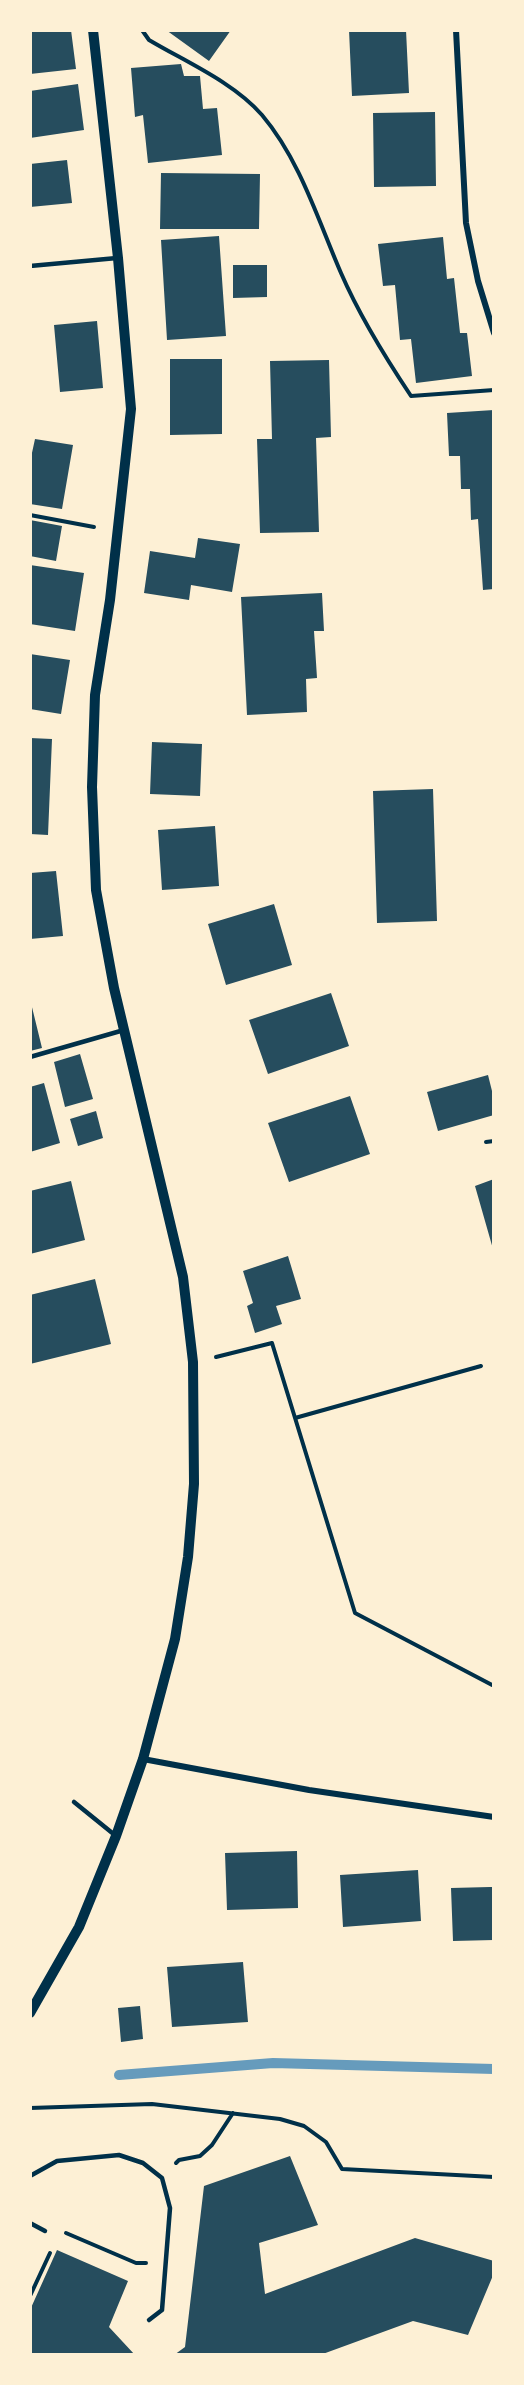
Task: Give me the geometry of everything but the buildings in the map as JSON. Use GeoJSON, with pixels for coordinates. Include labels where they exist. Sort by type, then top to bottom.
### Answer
{"type":"FeatureCollection","features":[{"type":"Feature","properties":{"kind":"street"},"geometry":{"type":"LineString","coordinates":[[30,2013],[79,1927],[116,1836],[143,1759],[175,1639],[188,1557],[194,1484],[193,1362],[183,1277],[124,1030],[96,890],[92,787],[95,695],[118,531],[131,408],[118,258],[93,30]]}},
{"type":"Feature","properties":{"kind":"street"},"geometry":{"type":"LineString","coordinates":[[456,30],[466,223],[478,281],[494,333]]}},
{"type":"Feature","properties":{"kind":"street"},"geometry":{"type":"LineString","coordinates":[[143,1759],[309,1790],[494,1817]]}},
{"type":"Feature","properties":{"kind":"lane"},"geometry":{"type":"LineString","coordinates":[[30,266],[118,258]]}},
{"type":"Feature","properties":{"kind":"lane"},"geometry":{"type":"LineString","coordinates":[[30,1057],[124,1030]]}},
{"type":"Feature","properties":{"kind":"lane"},"geometry":{"type":"LineString","coordinates":[[74,1802],[116,1836]]}},
{"type":"Feature","properties":{"kind":"lane"},"geometry":{"type":"LineString","coordinates":[[30,2176],[57,2161],[119,2155],[143,2163],[162,2178],[170,2208],[162,2310],[149,2320]]}},
{"type":"Feature","properties":{"kind":"lane"},"geometry":{"type":"LineString","coordinates":[[30,2223],[45,2231]]}},
{"type":"Feature","properties":{"kind":"path"},"geometry":{"type":"LineString","coordinates":[[142,30],[149,40],[234,90],[261,114],[284,146],[316,210],[342,275],[380,348],[411,396],[494,390]]}},
{"type":"Feature","properties":{"kind":"path"},"geometry":{"type":"LineString","coordinates":[[30,515],[118,531]]}},
{"type":"Feature","properties":{"kind":"path"},"geometry":{"type":"LineString","coordinates":[[486,1142],[494,1140]]}},
{"type":"Feature","properties":{"kind":"path"},"geometry":{"type":"LineString","coordinates":[[224,1354],[272,1343],[355,1613],[494,1686]]}},
{"type":"Feature","properties":{"kind":"path"},"geometry":{"type":"LineString","coordinates":[[295,1418],[482,1366]]}},
{"type":"Feature","properties":{"kind":"path"},"geometry":{"type":"LineString","coordinates":[[30,2108],[152,2104],[280,2119],[304,2126],[326,2142],[342,2169],[494,2177]]}},
{"type":"Feature","properties":{"kind":"path"},"geometry":{"type":"LineString","coordinates":[[162,2178],[178,2160],[201,2156],[212,2145],[234,2113]]}},
{"type":"Feature","properties":{"kind":"path"},"geometry":{"type":"LineString","coordinates":[[60,2230],[136,2263],[165,2264]]}},
{"type":"Feature","properties":{"kind":"path"},"geometry":{"type":"LineString","coordinates":[[30,2296],[50,2252]]}},
{"type":"Feature","properties":{"kind":"waterway"},"geometry":{"type":"LineString","coordinates":[[119,2075],[273,2063],[494,2069]]}}]}
